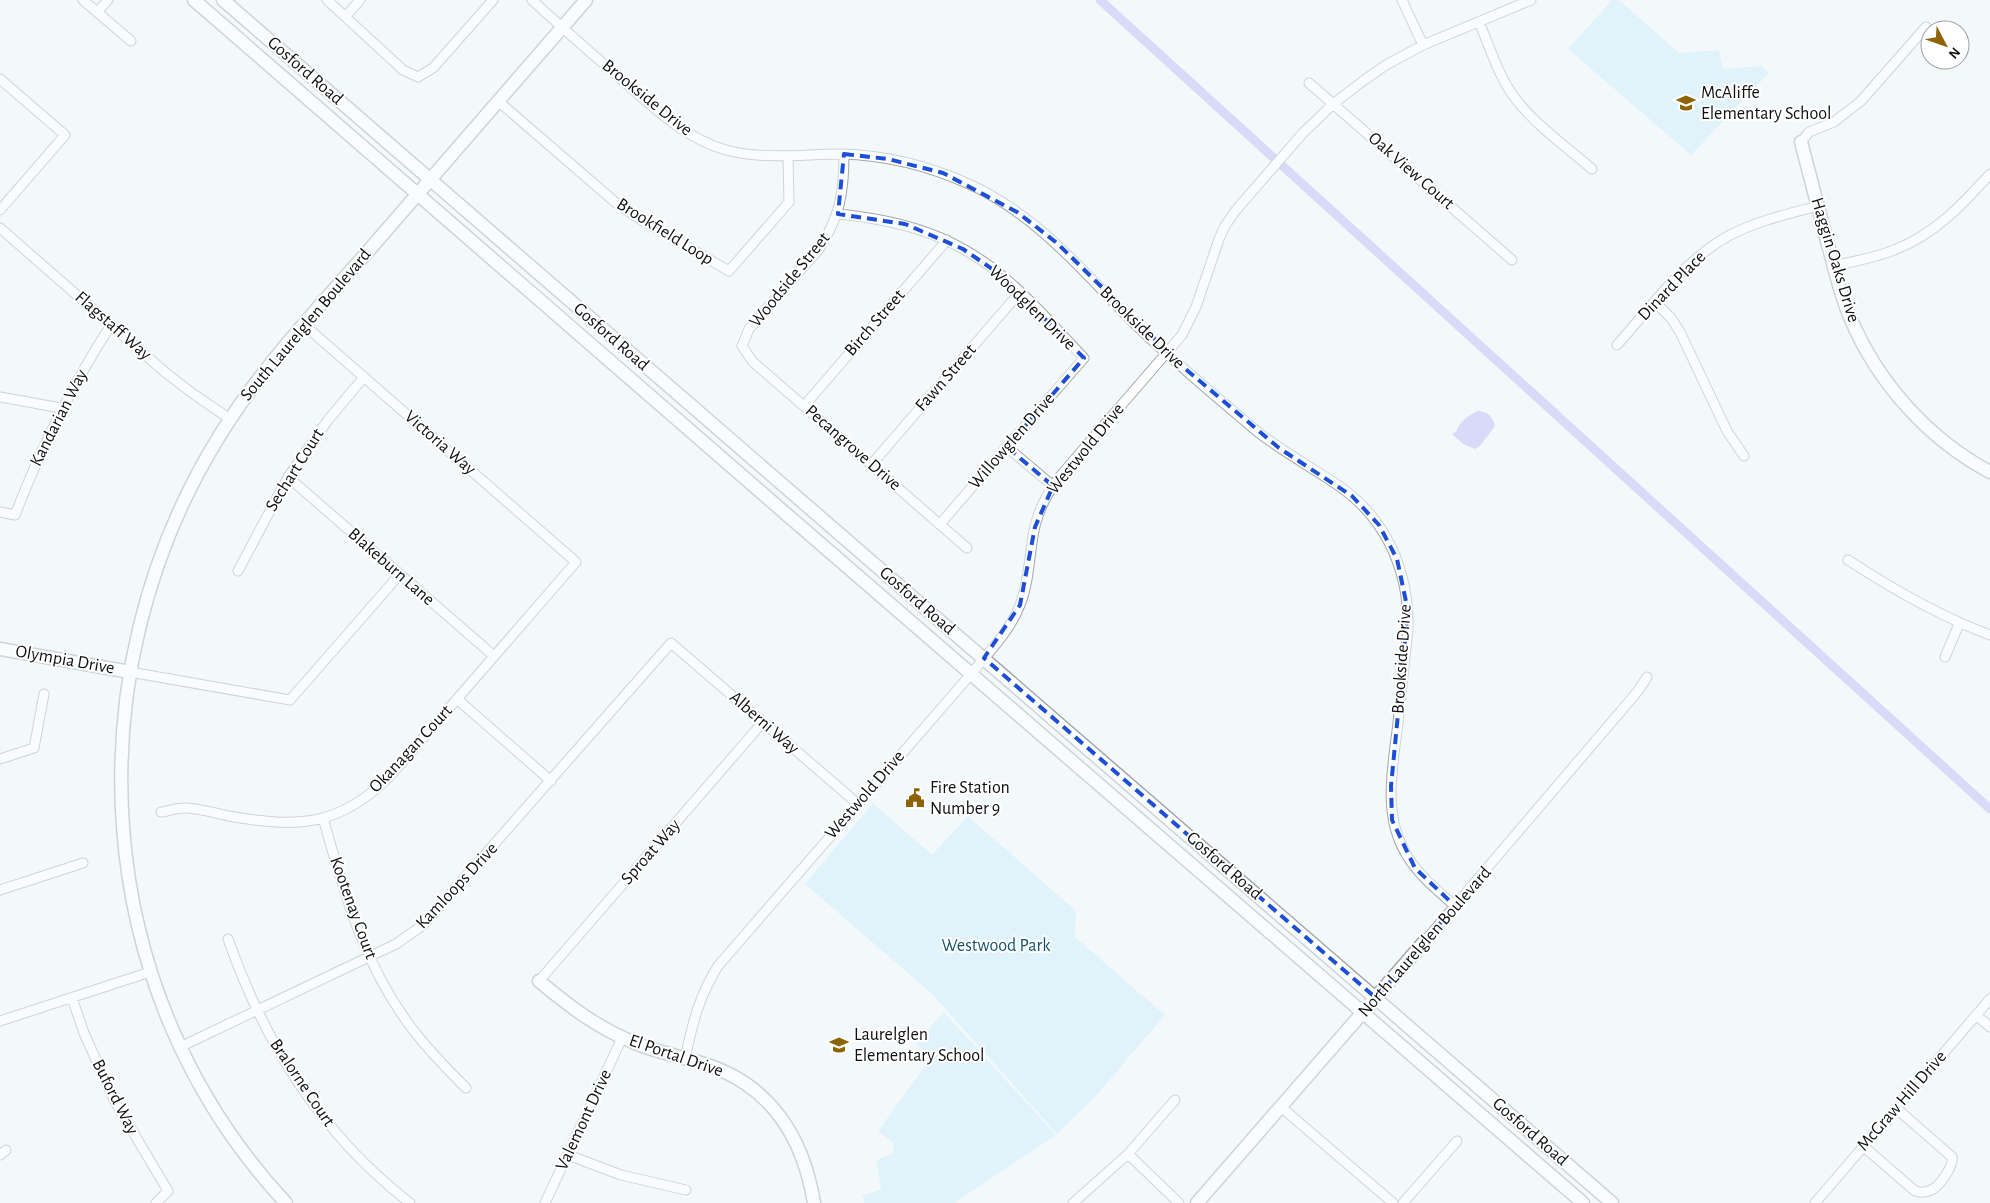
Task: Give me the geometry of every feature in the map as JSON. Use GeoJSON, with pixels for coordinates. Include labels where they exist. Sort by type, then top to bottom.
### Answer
{"type":"FeatureCollection","features":[{"type":"Feature","properties":{"kind":"main road","name":"Gosford Road"},"geometry":{"type":"LineString","coordinates":[[194,0],[1583,1203]]}},
{"type":"Feature","properties":{"kind":"main road","name":"Gosford Road"},"geometry":{"type":"LineString","coordinates":[[224,0],[1612,1203]]}},
{"type":"Feature","properties":{"kind":"main road","name":"South Laurelglen Boulevard"},"geometry":{"type":"LineString","coordinates":[[286,1203],[261,1175],[222,1123],[200,1086],[180,1047],[150,972],[133,909],[126,869],[121,812],[121,747],[130,672],[146,602],[169,535],[199,470],[230,419],[272,361],[586,0]]}},
{"type":"Feature","properties":{"kind":"main road","name":"Haggin Oaks Drive"},"geometry":{"type":"LineString","coordinates":[[1801,142],[1841,292],[1862,343],[1892,389],[1925,425],[1945,443],[1990,472]]}},
{"type":"Feature","properties":{"kind":"main road","name":"Olympia Drive"},"geometry":{"type":"LineString","coordinates":[[0,649],[130,672]]}},
{"type":"Feature","properties":{"kind":"main road","name":"North Laurelglen Boulevard"},"geometry":{"type":"LineString","coordinates":[[1197,1203],[1424,942]]}},
{"type":"Feature","properties":{"kind":"main road","name":"El Portal Drive"},"geometry":{"type":"LineString","coordinates":[[540,981],[579,1014],[622,1038],[659,1052],[702,1063],[735,1078],[764,1100],[790,1131],[802,1156],[810,1180],[814,1203]]}},
{"type":"Feature","properties":{"kind":"street"},"geometry":{"type":"LineString","coordinates":[[84,0],[131,41]]}},
{"type":"Feature","properties":{"kind":"street"},"geometry":{"type":"LineString","coordinates":[[98,12],[108,0]]}},
{"type":"Feature","properties":{"kind":"street"},"geometry":{"type":"LineString","coordinates":[[327,0],[403,70],[418,77],[433,68],[493,0]]}},
{"type":"Feature","properties":{"kind":"street"},"geometry":{"type":"LineString","coordinates":[[346,16],[360,0]]}},
{"type":"Feature","properties":{"kind":"street","name":"Brookside Drive"},"geometry":{"type":"LineString","coordinates":[[532,0],[665,116],[690,134],[726,150],[745,154],[788,156],[844,154],[888,159],[916,165],[969,184],[994,197],[1018,212],[1057,244],[1138,326],[1259,433],[1352,496],[1373,517],[1389,542],[1403,575],[1408,611],[1408,628],[1390,786],[1392,820],[1403,849],[1416,868],[1427,881],[1456,906]]}},
{"type":"Feature","properties":{"kind":"street"},"geometry":{"type":"LineString","coordinates":[[1402,0],[1423,45]]}},
{"type":"Feature","properties":{"kind":"street","name":"Westwold Drive"},"geometry":{"type":"LineString","coordinates":[[685,1059],[694,1016],[700,998],[718,966],[972,674],[1004,634],[1020,605],[1035,527],[1040,511],[1053,486],[1182,335],[1190,320],[1225,226],[1236,210],[1303,133],[1333,104],[1371,76],[1423,45],[1531,0]]}},
{"type":"Feature","properties":{"kind":"street"},"geometry":{"type":"LineString","coordinates":[[1479,22],[1500,72],[1514,98],[1525,111],[1592,169]]}},
{"type":"Feature","properties":{"kind":"street"},"geometry":{"type":"LineString","coordinates":[[1801,142],[1809,132],[1834,122],[1861,101],[1920,34]]}},
{"type":"Feature","properties":{"kind":"street"},"geometry":{"type":"LineString","coordinates":[[0,79],[65,136],[0,210]]}},
{"type":"Feature","properties":{"kind":"street","name":"Oak View Court"},"geometry":{"type":"LineString","coordinates":[[1309,83],[1512,260]]}},
{"type":"Feature","properties":{"kind":"street","name":"Brookfield Loop"},"geometry":{"type":"LineString","coordinates":[[498,101],[615,202],[635,216],[729,271],[789,202],[788,156]]}},
{"type":"Feature","properties":{"kind":"street","name":"Woodside Street"},"geometry":{"type":"LineString","coordinates":[[742,346],[750,329],[819,249],[827,236],[838,214],[844,183],[844,154]]}},
{"type":"Feature","properties":{"kind":"street"},"geometry":{"type":"LineString","coordinates":[[1834,266],[1875,256],[1914,241],[1949,217],[1990,174]]}},
{"type":"Feature","properties":{"kind":"street","name":"Dinard Place"},"geometry":{"type":"LineString","coordinates":[[1617,345],[1695,259],[1730,235],[1769,219],[1818,206]]}},
{"type":"Feature","properties":{"kind":"street","name":"Woodglen Drive"},"geometry":{"type":"LineString","coordinates":[[838,214],[879,218],[905,224],[947,240],[983,261],[1020,292],[1084,358]]}},
{"type":"Feature","properties":{"kind":"street","name":"Flagstaff Way"},"geometry":{"type":"LineString","coordinates":[[0,228],[192,394],[230,419]]}},
{"type":"Feature","properties":{"kind":"street","name":"Birch Street"},"geometry":{"type":"LineString","coordinates":[[804,406],[947,240]]}},
{"type":"Feature","properties":{"kind":"street","name":"Fawn Street"},"geometry":{"type":"LineString","coordinates":[[871,465],[1020,292]]}},
{"type":"Feature","properties":{"kind":"street"},"geometry":{"type":"LineString","coordinates":[[1655,302],[1671,318],[1680,332],[1727,431],[1744,456]]}},
{"type":"Feature","properties":{"kind":"street","name":"Victoria Way"},"geometry":{"type":"LineString","coordinates":[[303,324],[576,562]]}},
{"type":"Feature","properties":{"kind":"street","name":"Kandarian Way"},"geometry":{"type":"LineString","coordinates":[[0,512],[16,515],[31,474],[61,408],[111,325]]}},
{"type":"Feature","properties":{"kind":"street","name":"Pecangrove Drive"},"geometry":{"type":"LineString","coordinates":[[742,346],[753,362],[967,548]]}},
{"type":"Feature","properties":{"kind":"street","name":"Willowglen Drive"},"geometry":{"type":"LineString","coordinates":[[940,524],[1084,358]]}},
{"type":"Feature","properties":{"kind":"street","name":"Sechart Court"},"geometry":{"type":"LineString","coordinates":[[238,570],[288,477],[328,420],[364,377]]}},
{"type":"Feature","properties":{"kind":"street"},"geometry":{"type":"LineString","coordinates":[[0,397],[61,408]]}},
{"type":"Feature","properties":{"kind":"street"},"geometry":{"type":"LineString","coordinates":[[1007,446],[1053,486]]}},
{"type":"Feature","properties":{"kind":"street","name":"Blakeburn Lane"},"geometry":{"type":"LineString","coordinates":[[288,477],[494,656]]}},
{"type":"Feature","properties":{"kind":"street"},"geometry":{"type":"LineString","coordinates":[[1848,560],[1923,607],[1959,624],[1990,635]]}},
{"type":"Feature","properties":{"kind":"street","name":"Okanagan Court"},"geometry":{"type":"LineString","coordinates":[[161,812],[183,808],[279,823],[306,822],[323,818],[352,806],[381,785],[576,562]]}},
{"type":"Feature","properties":{"kind":"street"},"geometry":{"type":"LineString","coordinates":[[130,672],[290,700],[400,574]]}},
{"type":"Feature","properties":{"kind":"street"},"geometry":{"type":"LineString","coordinates":[[1945,658],[1959,624]]}},
{"type":"Feature","properties":{"kind":"street","name":"Alberni Way"},"geometry":{"type":"LineString","coordinates":[[671,643],[858,804]]}},
{"type":"Feature","properties":{"kind":"street","name":"Kamloops Drive"},"geometry":{"type":"LineString","coordinates":[[180,1047],[410,936],[435,914],[671,643]]}},
{"type":"Feature","properties":{"kind":"street","name":"North Laurelglen Boulevard"},"geometry":{"type":"LineString","coordinates":[[1424,942],[1638,691],[1647,677]]}},
{"type":"Feature","properties":{"kind":"street"},"geometry":{"type":"LineString","coordinates":[[0,759],[34,748],[44,694]]}},
{"type":"Feature","properties":{"kind":"street"},"geometry":{"type":"LineString","coordinates":[[457,699],[551,781]]}},
{"type":"Feature","properties":{"kind":"street","name":"Sproat Way"},"geometry":{"type":"LineString","coordinates":[[540,981],[763,722]]}},
{"type":"Feature","properties":{"kind":"street","name":"Kootenay Court"},"geometry":{"type":"LineString","coordinates":[[323,818],[347,902],[369,957],[387,991],[414,1031],[432,1053],[466,1088]]}},
{"type":"Feature","properties":{"kind":"street"},"geometry":{"type":"LineString","coordinates":[[0,890],[83,863]]}},
{"type":"Feature","properties":{"kind":"street","name":"Bralorne Court"},"geometry":{"type":"LineString","coordinates":[[228,939],[256,1011],[293,1076],[321,1114],[371,1170],[410,1203]]}},
{"type":"Feature","properties":{"kind":"street"},"geometry":{"type":"LineString","coordinates":[[0,1021],[150,972]]}},
{"type":"Feature","properties":{"kind":"street","name":"Buford Way"},"geometry":{"type":"LineString","coordinates":[[72,998],[98,1067],[114,1100],[168,1191],[156,1203]]}},
{"type":"Feature","properties":{"kind":"street","name":"McGraw Hill Drive"},"geometry":{"type":"LineString","coordinates":[[1815,1203],[1990,999]]}},
{"type":"Feature","properties":{"kind":"street"},"geometry":{"type":"LineString","coordinates":[[1976,1015],[1990,1028]]}},
{"type":"Feature","properties":{"kind":"street","name":"Valemont Drive"},"geometry":{"type":"LineString","coordinates":[[545,1203],[622,1038]]}},
{"type":"Feature","properties":{"kind":"street"},"geometry":{"type":"LineString","coordinates":[[1073,1203],[1128,1154],[1176,1100]]}},
{"type":"Feature","properties":{"kind":"street"},"geometry":{"type":"LineString","coordinates":[[1281,1107],[1393,1203]]}},
{"type":"Feature","properties":{"kind":"street"},"geometry":{"type":"LineString","coordinates":[[1863,1146],[1915,1191],[1921,1193],[1934,1189],[1951,1167],[1952,1157],[1896,1108]]}},
{"type":"Feature","properties":{"kind":"street"},"geometry":{"type":"LineString","coordinates":[[1403,1203],[1456,1141]]}},
{"type":"Feature","properties":{"kind":"street"},"geometry":{"type":"LineString","coordinates":[[1128,1154],[1179,1203]]}},
{"type":"Feature","properties":{"kind":"street"},"geometry":{"type":"LineString","coordinates":[[568,1155],[621,1175],[686,1190]]}},
{"type":"Feature","properties":{"kind":"highlighted area"},"geometry":{"type":"Polygon","coordinates":[[[844,154],[888,159],[943,173],[1017,212],[1057,243],[1182,366],[1279,448],[1352,496],[1379,525],[1397,559],[1408,611],[1391,786],[1392,820],[1415,868],[1455,906],[1376,998],[984,658],[1020,605],[1035,527],[1053,486],[1007,447],[1084,358],[1001,275],[963,249],[905,224],[838,214],[844,154]]]}},
{"type":"Feature","properties":{"kind":"green space"},"geometry":{"type":"Polygon","coordinates":[[[1612,0],[1619,0],[1679,53],[1719,50],[1723,69],[1762,66],[1769,73],[1691,155],[1568,49],[1612,0]]]}},
{"type":"Feature","properties":{"kind":"green space","name":"Westwood Park"},"geometry":{"type":"Polygon","coordinates":[[[873,803],[932,855],[968,816],[1076,911],[1075,937],[1165,1015],[1096,1096],[1057,1134],[932,994],[805,884],[873,803]]]}},
{"type":"Feature","properties":{"kind":"green space"},"geometry":{"type":"Polygon","coordinates":[[[944,1012],[1056,1135],[954,1203],[864,1203],[862,1195],[881,1190],[876,1160],[892,1154],[894,1144],[878,1131],[931,1058],[915,1043],[944,1012]]]}},
{"type":"Feature","properties":{"kind":"shaded area"},"geometry":{"type":"Polygon","coordinates":[[[1478,411],[1490,415],[1495,426],[1480,446],[1475,449],[1463,444],[1452,434],[1456,432],[1459,425],[1465,419],[1478,411]]]}},
{"type":"Feature","properties":{"kind":"waterway"},"geometry":{"type":"LineString","coordinates":[[1100,0],[1990,809]]}},
{"type":"Feature","properties":{"kind":"place","name":"McAliffe Elementary School"},"geometry":{"type":"Point","coordinates":[1686,103]}},
{"type":"Feature","properties":{"kind":"place","name":"Fire Station Number 9"},"geometry":{"type":"Point","coordinates":[915,798]}},
{"type":"Feature","properties":{"kind":"place","name":"Laurelglen Elementary School"},"geometry":{"type":"Point","coordinates":[839,1045]}}]}
